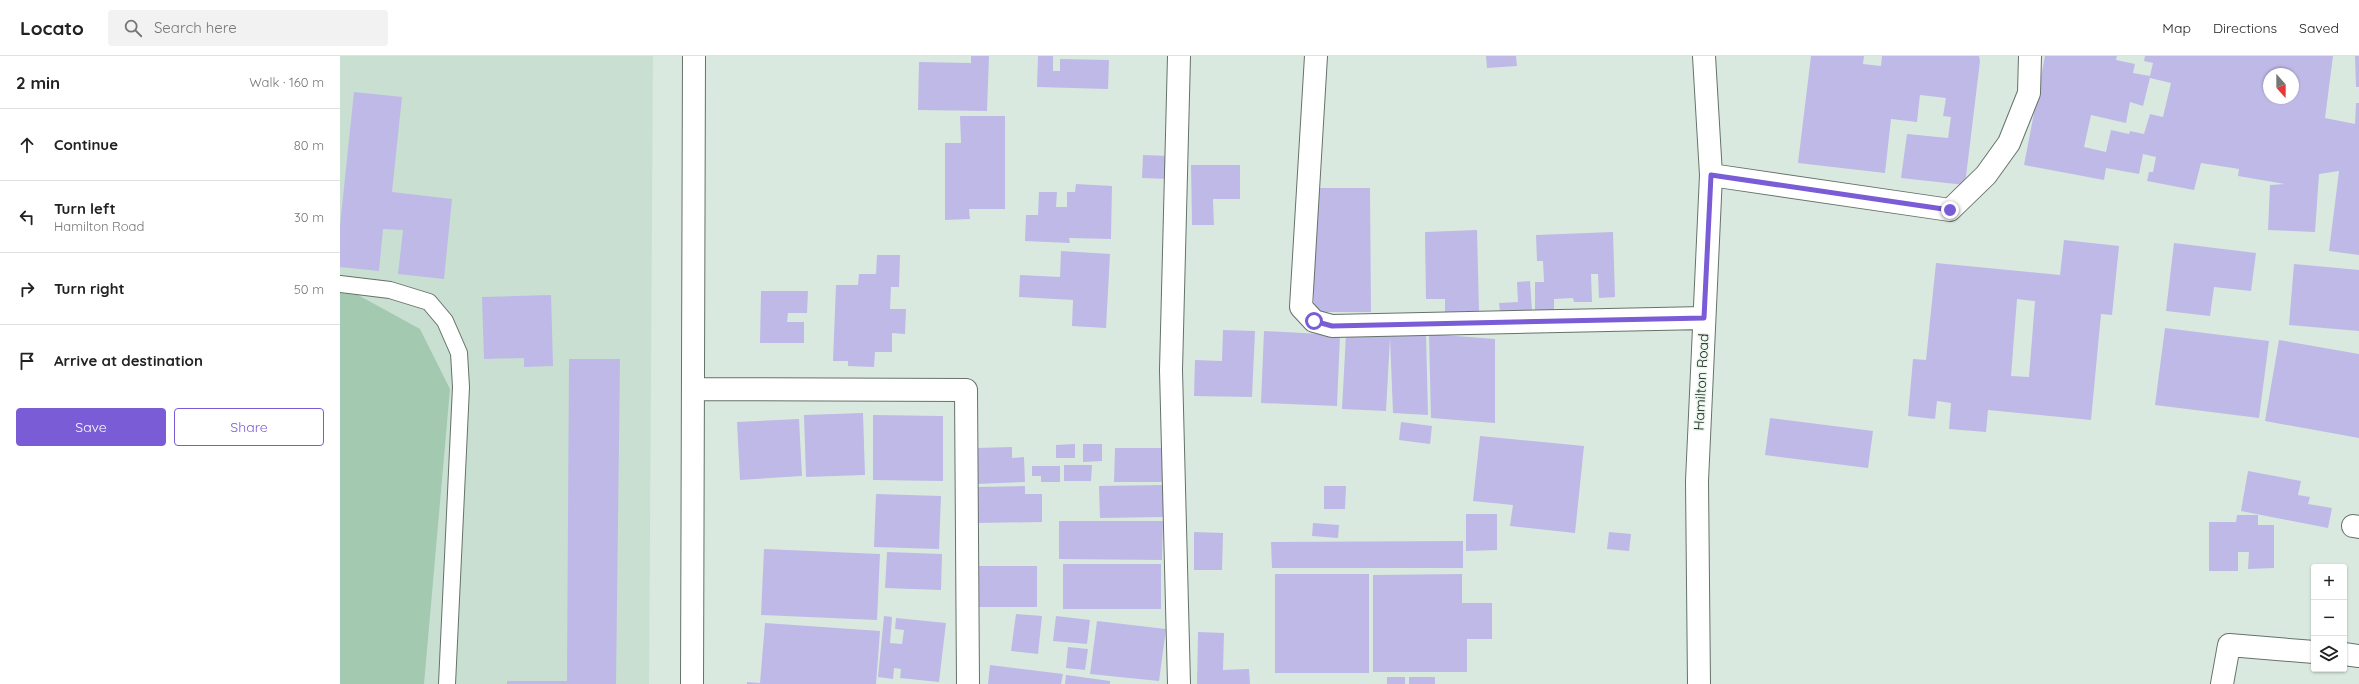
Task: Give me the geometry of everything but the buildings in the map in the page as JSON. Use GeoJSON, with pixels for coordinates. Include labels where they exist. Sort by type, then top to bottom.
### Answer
{"type":"FeatureCollection","features":[{"type":"Feature","properties":{"kind":"street"},"geometry":{"type":"LineString","coordinates":[[692,684],[694,56]]}},
{"type":"Feature","properties":{"kind":"street"},"geometry":{"type":"LineString","coordinates":[[1179,56],[1171,370],[1179,684]]}},
{"type":"Feature","properties":{"kind":"street"},"geometry":{"type":"LineString","coordinates":[[1316,56],[1301,307],[1314,321],[1332,326],[1704,318]]}},
{"type":"Feature","properties":{"kind":"street","name":"Hamilton Road"},"geometry":{"type":"LineString","coordinates":[[1699,684],[1697,482],[1711,175],[1704,56]]}},
{"type":"Feature","properties":{"kind":"street"},"geometry":{"type":"LineString","coordinates":[[1711,175],[1950,210],[1986,175],[2009,143],[2029,93],[2030,56]]}},
{"type":"Feature","properties":{"kind":"street"},"geometry":{"type":"LineString","coordinates":[[693,389],[966,390],[968,684]]}},
{"type":"Feature","properties":{"kind":"street"},"geometry":{"type":"LineString","coordinates":[[2222,684],[2229,645],[2311,652]]}},
{"type":"Feature","properties":{"kind":"street"},"geometry":{"type":"LineString","coordinates":[[2347,654],[2359,656]]}},
{"type":"Feature","properties":{"kind":"lane"},"geometry":{"type":"LineString","coordinates":[[340,284],[390,290],[429,302],[445,321],[459,353],[460,403],[447,684]]}},
{"type":"Feature","properties":{"kind":"shaded area"},"geometry":{"type":"Polygon","coordinates":[[[340,56],[653,56],[649,684],[340,684],[340,56]]]}},
{"type":"Feature","properties":{"kind":"green space"},"geometry":{"type":"Polygon","coordinates":[[[340,293],[358,295],[420,329],[450,389],[424,684],[340,684],[340,293]]]}},
{"type":"Feature","properties":{"kind":"route"},"geometry":{"type":"LineString","coordinates":[[1314,321],[1332,326],[1704,318],[1711,175],[1950,210]]}}]}
